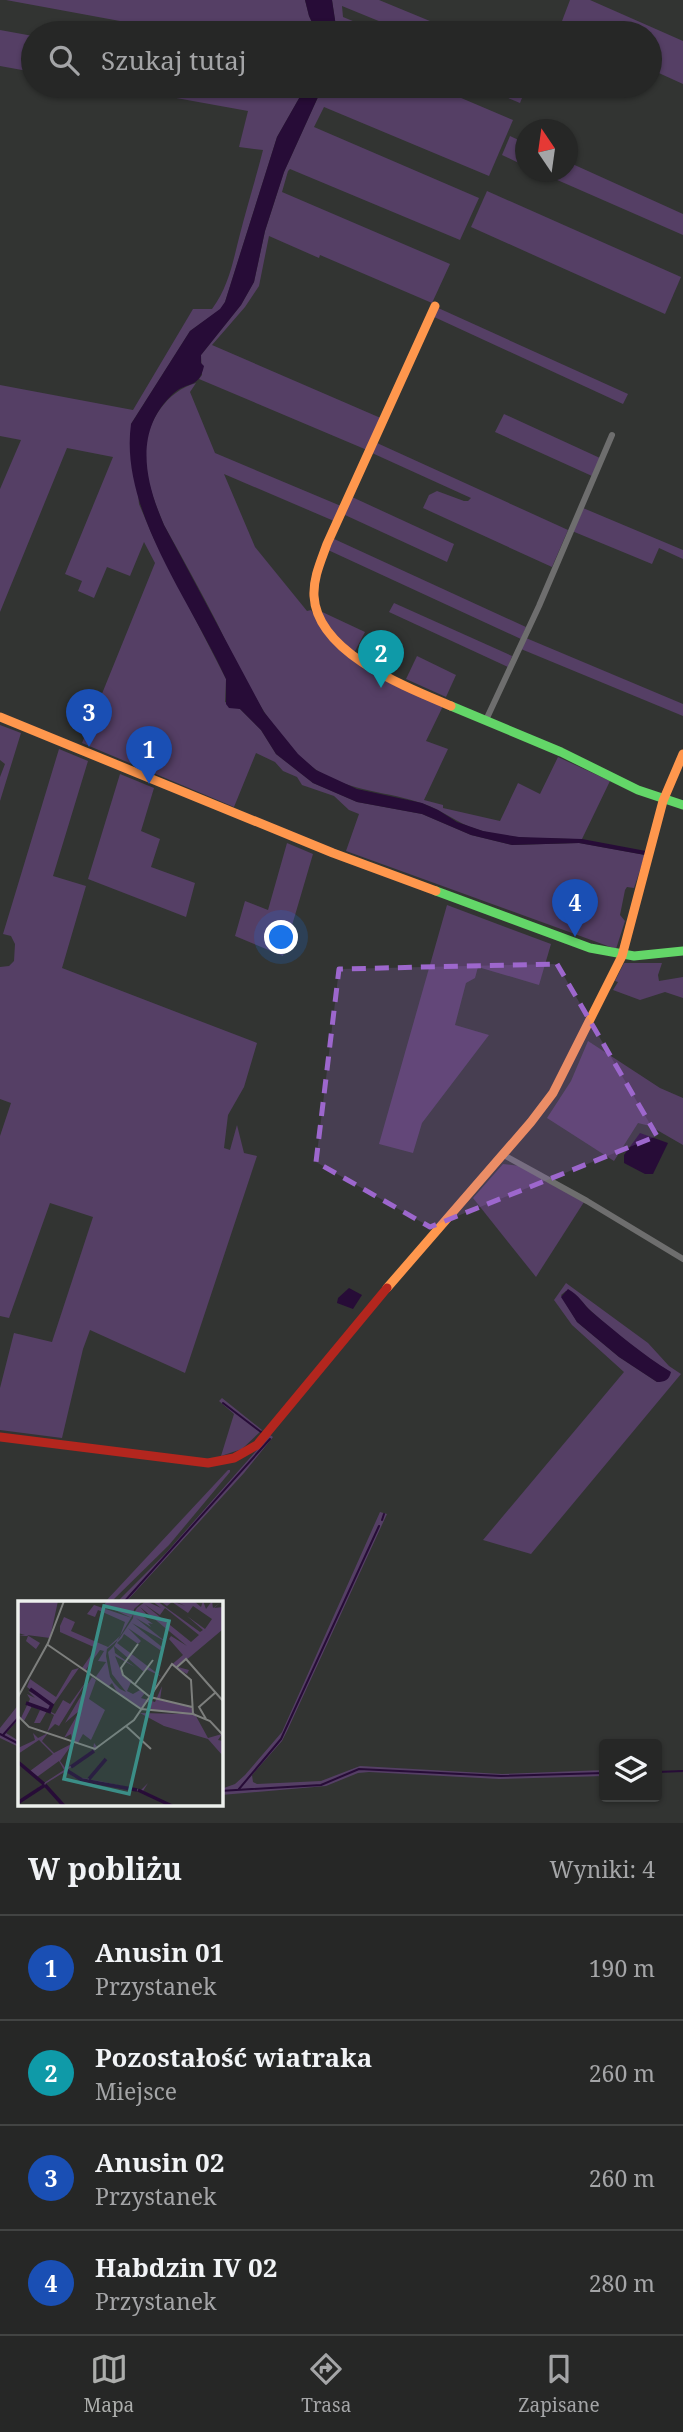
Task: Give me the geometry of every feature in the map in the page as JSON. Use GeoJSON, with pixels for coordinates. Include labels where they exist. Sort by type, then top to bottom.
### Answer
{"type":"FeatureCollection","features":[{"type":"Feature","properties":{"kind":"street"},"geometry":{"type":"LineString","coordinates":[[435,306],[327,544],[316,574],[313,593],[318,615],[336,642],[390,677],[561,751],[663,801],[683,806]]}},
{"type":"Feature","properties":{"kind":"street"},"geometry":{"type":"LineString","coordinates":[[486,720],[539,606],[612,435]]}},
{"type":"Feature","properties":{"kind":"street"},"geometry":{"type":"LineString","coordinates":[[0,717],[333,853],[581,944],[622,956],[683,951]]}},
{"type":"Feature","properties":{"kind":"street"},"geometry":{"type":"LineString","coordinates":[[0,1437],[196,1462],[220,1462],[247,1454],[257,1446],[554,1093],[622,956],[663,801],[683,754]]}},
{"type":"Feature","properties":{"kind":"street"},"geometry":{"type":"LineString","coordinates":[[502,1154],[683,1259]]}},
{"type":"Feature","properties":{"kind":"highlighted area"},"geometry":{"type":"Polygon","coordinates":[[[557,964],[657,1136],[430,1227],[316,1162],[339,969],[557,964]]]}},
{"type":"Feature","properties":{"kind":"shaded area"},"geometry":{"type":"Polygon","coordinates":[[[6,0],[305,0],[311,21],[120,21],[6,0]]]}},
{"type":"Feature","properties":{"kind":"shaded area"},"geometry":{"type":"Polygon","coordinates":[[[305,0],[332,0],[335,21],[311,21],[305,0]]]}},
{"type":"Feature","properties":{"kind":"shaded area"},"geometry":{"type":"Polygon","coordinates":[[[332,0],[379,0],[430,21],[379,21],[342,6],[343,17],[353,21],[335,21],[332,0]]]}},
{"type":"Feature","properties":{"kind":"shaded area"},"geometry":{"type":"Polygon","coordinates":[[[570,0],[590,0],[638,21],[562,21],[570,0]]]}},
{"type":"Feature","properties":{"kind":"shaded area"},"geometry":{"type":"Polygon","coordinates":[[[0,30],[21,34],[21,70],[0,66],[0,30]]]}},
{"type":"Feature","properties":{"kind":"shaded area"},"geometry":{"type":"Polygon","coordinates":[[[662,32],[683,41],[683,84],[662,74],[662,32]]]}},
{"type":"Feature","properties":{"kind":"shaded area"},"geometry":{"type":"Polygon","coordinates":[[[176,98],[299,98],[277,137],[225,302],[221,309],[190,331],[131,424],[139,504],[154,539],[226,679],[225,702],[240,709],[261,730],[276,754],[313,783],[357,802],[422,814],[471,835],[512,845],[579,843],[645,855],[634,888],[627,887],[625,890],[620,915],[625,921],[616,949],[346,851],[359,814],[349,810],[334,796],[302,785],[297,777],[256,753],[234,807],[82,743],[155,563],[144,542],[130,576],[107,567],[94,598],[78,591],[82,581],[65,574],[113,457],[67,448],[0,612],[0,489],[21,440],[0,436],[0,385],[133,410],[193,309],[212,309],[223,291],[233,264],[263,150],[239,147],[248,111],[176,98]]]}},
{"type":"Feature","properties":{"kind":"shaded area"},"geometry":{"type":"Polygon","coordinates":[[[299,98],[318,98],[284,172],[265,231],[254,282],[241,305],[201,355],[201,363],[204,366],[199,378],[174,393],[161,407],[152,423],[146,456],[148,474],[164,525],[264,712],[298,754],[316,770],[357,789],[422,803],[457,822],[483,831],[519,837],[582,839],[646,851],[645,855],[579,843],[512,845],[471,835],[422,814],[357,802],[313,783],[276,754],[261,730],[240,709],[229,708],[226,704],[226,679],[161,555],[147,522],[136,489],[130,457],[131,424],[190,331],[220,309],[225,302],[277,137],[299,98]]]}},
{"type":"Feature","properties":{"kind":"shaded area"},"geometry":{"type":"Polygon","coordinates":[[[318,98],[461,98],[513,120],[489,176],[324,107],[314,127],[479,198],[460,240],[290,169],[288,171],[282,192],[450,264],[432,303],[269,236],[259,286],[245,307],[212,345],[383,419],[367,450],[199,379],[202,375],[201,355],[241,305],[254,282],[265,231],[284,172],[318,98]]]}},
{"type":"Feature","properties":{"kind":"shaded area"},"geometry":{"type":"Polygon","coordinates":[[[508,98],[522,98],[520,103],[508,98]]]}},
{"type":"Feature","properties":{"kind":"shaded area"},"geometry":{"type":"Polygon","coordinates":[[[510,136],[515,138],[515,161],[502,155],[510,136]]]}},
{"type":"Feature","properties":{"kind":"shaded area"},"geometry":{"type":"Polygon","coordinates":[[[578,167],[683,214],[683,235],[562,182],[578,182],[578,167]]]}},
{"type":"Feature","properties":{"kind":"shaded area"},"geometry":{"type":"Polygon","coordinates":[[[487,191],[681,277],[665,314],[471,227],[487,191]]]}},
{"type":"Feature","properties":{"kind":"shaded area"},"geometry":{"type":"Polygon","coordinates":[[[436,307],[628,394],[623,404],[432,316],[436,307]]]}},
{"type":"Feature","properties":{"kind":"shaded area"},"geometry":{"type":"Polygon","coordinates":[[[196,383],[190,392],[215,453],[341,506],[334,521],[224,474],[255,547],[307,611],[311,610],[334,644],[443,706],[426,741],[448,749],[424,800],[443,805],[443,808],[500,821],[518,783],[540,794],[558,757],[610,781],[582,839],[515,837],[476,829],[424,804],[330,778],[302,758],[286,742],[247,683],[164,525],[148,478],[145,450],[155,418],[176,393],[196,383]]]}},
{"type":"Feature","properties":{"kind":"shaded area"},"geometry":{"type":"Polygon","coordinates":[[[504,414],[600,458],[592,476],[495,432],[504,414]]]}},
{"type":"Feature","properties":{"kind":"shaded area"},"geometry":{"type":"Polygon","coordinates":[[[377,443],[568,530],[552,567],[423,508],[429,495],[437,491],[464,501],[471,498],[372,453],[377,443]]]}},
{"type":"Feature","properties":{"kind":"shaded area"},"geometry":{"type":"Polygon","coordinates":[[[352,497],[454,544],[447,562],[345,515],[352,497]]]}},
{"type":"Feature","properties":{"kind":"shaded area"},"geometry":{"type":"Polygon","coordinates":[[[583,508],[683,550],[683,559],[659,548],[652,564],[572,531],[583,508]]]}},
{"type":"Feature","properties":{"kind":"shaded area"},"geometry":{"type":"Polygon","coordinates":[[[332,538],[526,627],[521,639],[328,550],[332,538]]]}},
{"type":"Feature","properties":{"kind":"shaded area"},"geometry":{"type":"Polygon","coordinates":[[[394,603],[512,656],[508,667],[389,612],[394,603]]]}},
{"type":"Feature","properties":{"kind":"shaded area"},"geometry":{"type":"Polygon","coordinates":[[[318,610],[365,632],[354,653],[326,626],[318,610]]]}},
{"type":"Feature","properties":{"kind":"shaded area"},"geometry":{"type":"Polygon","coordinates":[[[526,638],[683,704],[683,716],[521,649],[526,638]]]}},
{"type":"Feature","properties":{"kind":"shaded area"},"geometry":{"type":"Polygon","coordinates":[[[417,656],[456,675],[446,697],[406,679],[417,656]]]}},
{"type":"Feature","properties":{"kind":"shaded area"},"geometry":{"type":"Polygon","coordinates":[[[0,725],[21,733],[0,801],[0,777],[5,764],[0,760],[0,725]]]}},
{"type":"Feature","properties":{"kind":"shaded area"},"geometry":{"type":"Polygon","coordinates":[[[59,749],[88,761],[53,876],[86,886],[62,968],[257,1043],[244,1087],[228,1115],[224,1148],[230,1150],[237,1125],[244,1153],[257,1156],[185,1373],[90,1330],[62,1438],[0,1430],[0,1388],[14,1333],[52,1342],[93,1217],[50,1203],[9,1318],[0,1316],[0,1136],[11,1103],[0,1099],[0,967],[9,966],[14,961],[15,944],[11,936],[3,934],[59,749]]]}},
{"type":"Feature","properties":{"kind":"shaded area"},"geometry":{"type":"Polygon","coordinates":[[[120,774],[154,788],[141,831],[160,839],[151,867],[195,883],[186,917],[88,879],[120,774]]]}},
{"type":"Feature","properties":{"kind":"shaded area"},"geometry":{"type":"Polygon","coordinates":[[[287,843],[313,854],[283,956],[235,936],[245,901],[268,910],[287,843]]]}},
{"type":"Feature","properties":{"kind":"shaded area"},"geometry":{"type":"Polygon","coordinates":[[[447,905],[551,944],[539,985],[478,967],[475,978],[466,983],[455,1025],[489,1035],[422,1123],[413,1153],[379,1144],[447,905]]]}},
{"type":"Feature","properties":{"kind":"shaded area"},"geometry":{"type":"Polygon","coordinates":[[[624,963],[662,963],[659,981],[683,977],[683,998],[665,992],[640,1000],[613,990],[624,963]]]}},
{"type":"Feature","properties":{"kind":"shaded area"},"geometry":{"type":"Polygon","coordinates":[[[588,1041],[660,1088],[683,1098],[683,1145],[650,1126],[638,1123],[614,1161],[547,1118],[571,1081],[588,1041]]]}},
{"type":"Feature","properties":{"kind":"shaded area"},"geometry":{"type":"Polygon","coordinates":[[[640,1133],[668,1143],[653,1174],[645,1174],[624,1163],[624,1155],[640,1133]]]}},
{"type":"Feature","properties":{"kind":"shaded area"},"geometry":{"type":"Polygon","coordinates":[[[503,1164],[520,1166],[584,1202],[536,1277],[473,1198],[503,1164]]]}},
{"type":"Feature","properties":{"kind":"shaded area"},"geometry":{"type":"Polygon","coordinates":[[[566,1283],[648,1343],[669,1366],[681,1374],[531,1554],[483,1540],[624,1372],[572,1325],[554,1300],[566,1283]],[[566,1291],[561,1295],[577,1322],[619,1357],[657,1382],[670,1372],[619,1335],[566,1291]]]}},
{"type":"Feature","properties":{"kind":"shaded area"},"geometry":{"type":"Polygon","coordinates":[[[349,1288],[362,1295],[353,1309],[337,1303],[338,1298],[349,1288]]]}},
{"type":"Feature","properties":{"kind":"shaded area"},"geometry":{"type":"Polygon","coordinates":[[[568,1289],[621,1336],[671,1372],[668,1379],[657,1382],[619,1357],[577,1322],[561,1297],[568,1289]]]}},
{"type":"Feature","properties":{"kind":"shaded area"},"geometry":{"type":"Polygon","coordinates":[[[222,1398],[262,1430],[242,1449],[221,1456],[234,1414],[219,1401],[222,1398]]]}},
{"type":"Feature","properties":{"kind":"shaded area"},"geometry":{"type":"Polygon","coordinates":[[[270,1435],[273,1437],[244,1473],[127,1601],[118,1601],[166,1553],[270,1435]]]}},
{"type":"Feature","properties":{"kind":"shaded area"},"geometry":{"type":"Polygon","coordinates":[[[230,1470],[169,1545],[112,1601],[106,1601],[230,1470]]]}},
{"type":"Feature","properties":{"kind":"shaded area"},"geometry":{"type":"Polygon","coordinates":[[[380,1512],[387,1514],[288,1729],[282,1741],[252,1775],[253,1782],[321,1781],[360,1766],[502,1774],[599,1770],[599,1776],[499,1779],[369,1772],[358,1773],[326,1786],[222,1795],[222,1789],[235,1784],[282,1732],[380,1512]]]}},
{"type":"Feature","properties":{"kind":"shaded area"},"geometry":{"type":"Polygon","coordinates":[[[18,1705],[18,1720],[6,1733],[18,1740],[18,1747],[0,1738],[0,1728],[18,1705]]]}},
{"type":"Feature","properties":{"kind":"waterway"},"geometry":{"type":"LineString","coordinates":[[223,1403],[261,1432]]}},
{"type":"Feature","properties":{"kind":"waterway"},"geometry":{"type":"LineString","coordinates":[[125,1601],[270,1439]]}},
{"type":"Feature","properties":{"kind":"waterway"},"geometry":{"type":"LineString","coordinates":[[382,1520],[384,1514]]}},
{"type":"Feature","properties":{"kind":"waterway"},"geometry":{"type":"LineString","coordinates":[[239,1789],[281,1739],[379,1526]]}},
{"type":"Feature","properties":{"kind":"waterway"},"geometry":{"type":"LineString","coordinates":[[3,1735],[18,1718]]}},
{"type":"Feature","properties":{"kind":"waterway"},"geometry":{"type":"LineString","coordinates":[[0,1734],[18,1743]]}},
{"type":"Feature","properties":{"kind":"waterway"},"geometry":{"type":"LineString","coordinates":[[222,1791],[321,1785],[359,1769],[501,1776],[599,1773]]}},
{"type":"Feature","properties":{"kind":"waterway"},"geometry":{"type":"LineString","coordinates":[[662,1772],[683,1771]]}},
{"type":"Feature","properties":{"kind":"traffic: fast"},"geometry":{"type":"LineString","coordinates":[[451,706],[561,752],[638,790],[683,805]]}},
{"type":"Feature","properties":{"kind":"traffic: fast"},"geometry":{"type":"LineString","coordinates":[[436,891],[590,948],[634,956],[683,951]]}},
{"type":"Feature","properties":{"kind":"traffic: slow"},"geometry":{"type":"LineString","coordinates":[[435,306],[327,544],[316,576],[314,596],[319,616],[330,635],[347,651],[389,678],[451,706]]}},
{"type":"Feature","properties":{"kind":"traffic: slow"},"geometry":{"type":"LineString","coordinates":[[0,717],[333,853],[436,891]]}},
{"type":"Feature","properties":{"kind":"traffic: slow"},"geometry":{"type":"LineString","coordinates":[[387,1288],[553,1093],[622,956],[663,801],[683,754]]}},
{"type":"Feature","properties":{"kind":"traffic: jam"},"geometry":{"type":"LineString","coordinates":[[0,1437],[208,1463],[234,1458],[257,1445],[387,1288]]}},
{"type":"Feature","properties":{"kind":"place","name":"Pozostałość wiatraka"},"geometry":{"type":"Point","coordinates":[381,688]}},
{"type":"Feature","properties":{"kind":"place","name":"Anusin 02"},"geometry":{"type":"Point","coordinates":[89,747]}},
{"type":"Feature","properties":{"kind":"place","name":"Anusin 01"},"geometry":{"type":"Point","coordinates":[149,784]}},
{"type":"Feature","properties":{"kind":"place","name":"Habdzin IV 02"},"geometry":{"type":"Point","coordinates":[575,937]}}]}
